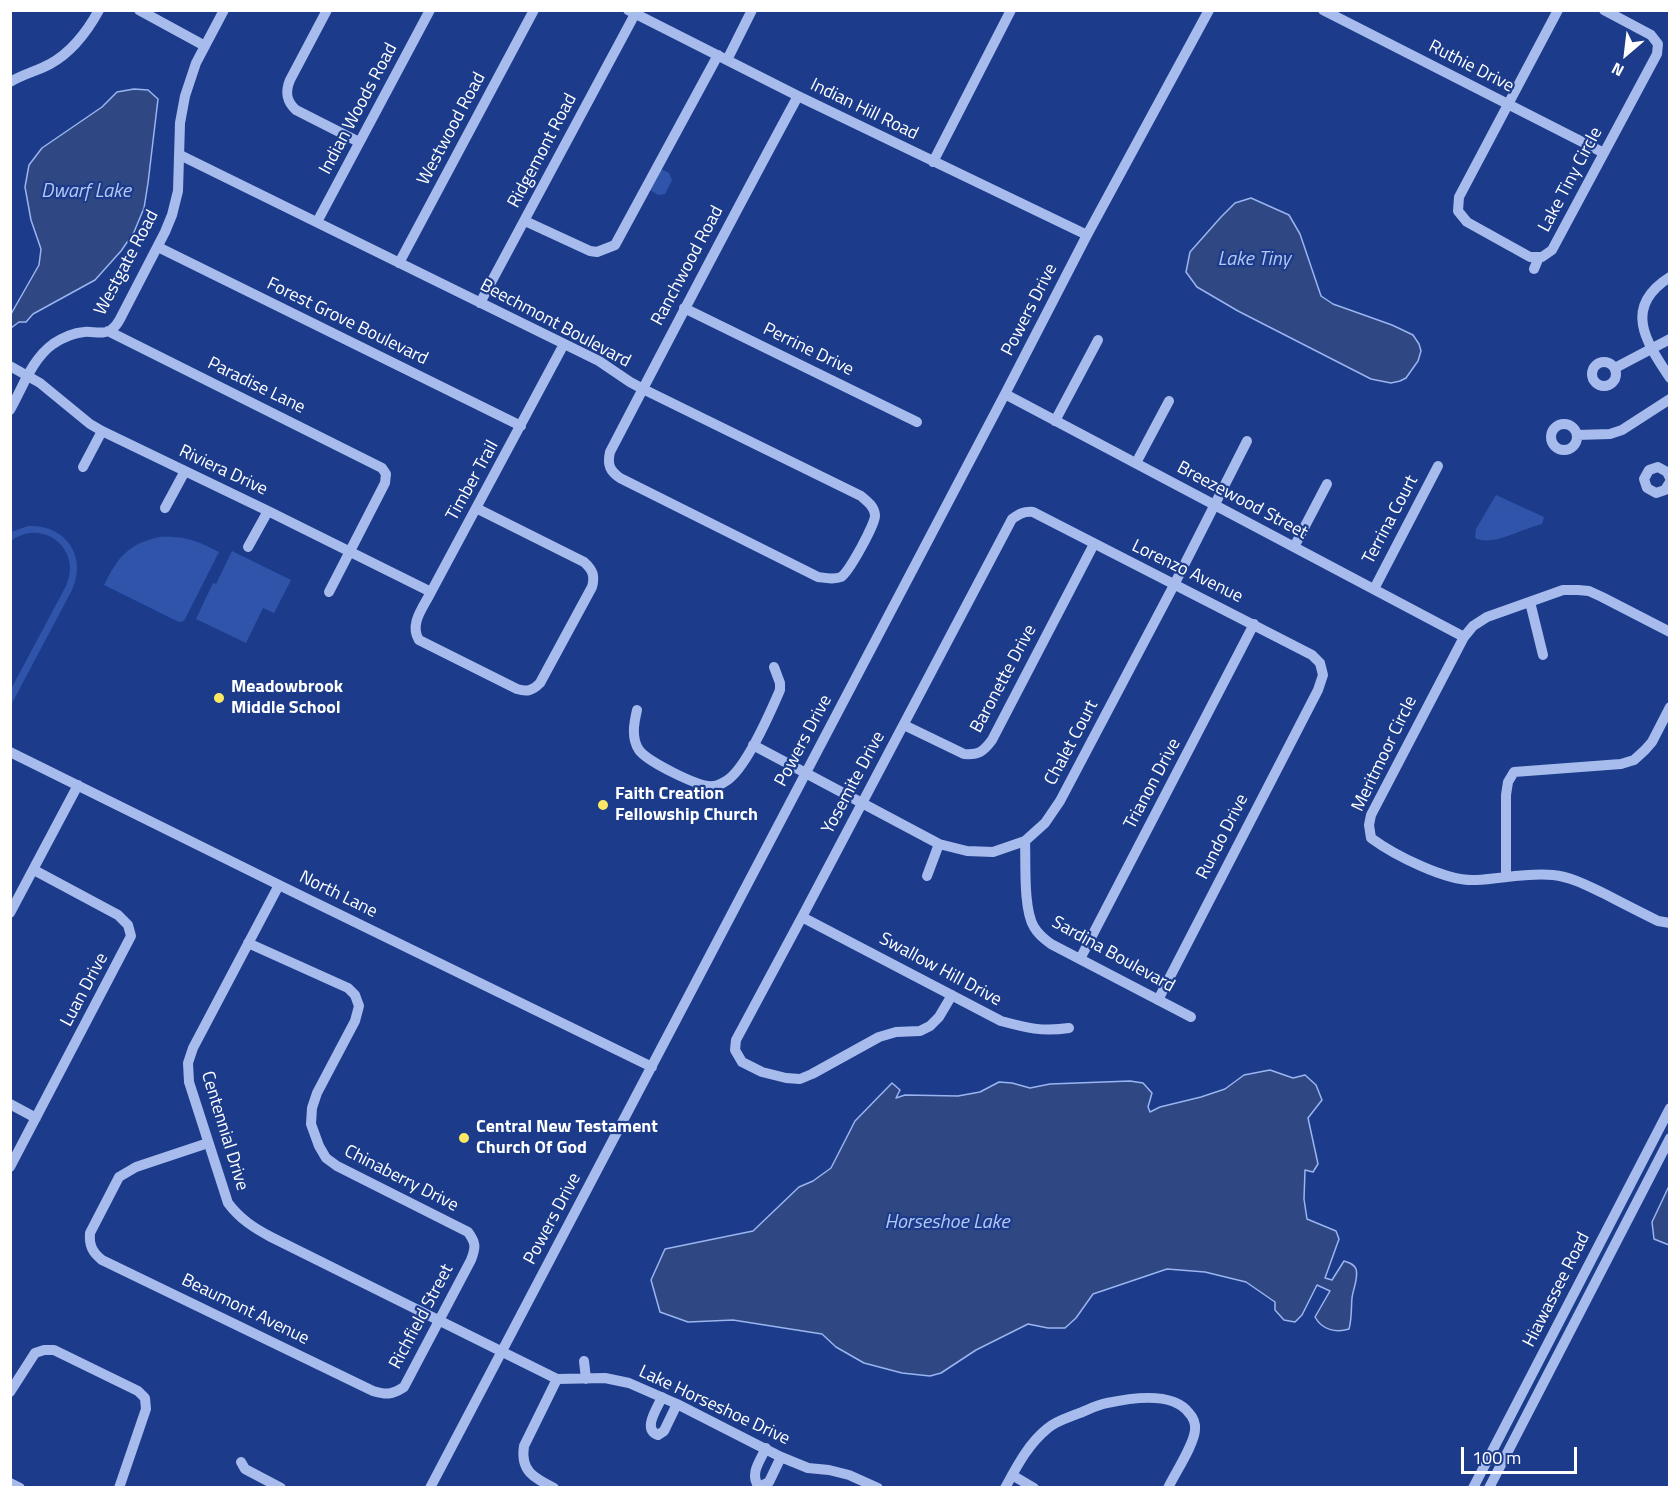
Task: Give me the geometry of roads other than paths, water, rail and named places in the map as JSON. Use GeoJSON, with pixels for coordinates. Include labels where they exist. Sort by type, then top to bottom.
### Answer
{"type":"FeatureCollection","features":[{"type":"Feature","properties":{"kind":"street"},"geometry":{"type":"LineString","coordinates":[[10,82],[61,57],[89,28],[99,10]]}},
{"type":"Feature","properties":{"kind":"street"},"geometry":{"type":"LineString","coordinates":[[139,10],[205,46]]}},
{"type":"Feature","properties":{"kind":"street","name":"Westgate Road"},"geometry":{"type":"LineString","coordinates":[[10,410],[40,355],[66,336],[108,331],[120,319],[168,226],[179,180],[180,123],[184,96],[193,69],[224,10]]}},
{"type":"Feature","properties":{"kind":"street"},"geometry":{"type":"LineString","coordinates":[[327,10],[290,80],[287,97],[296,110],[359,142]]}},
{"type":"Feature","properties":{"kind":"street","name":"Indian Woods Road"},"geometry":{"type":"LineString","coordinates":[[317,222],[430,10]]}},
{"type":"Feature","properties":{"kind":"street","name":"Westwood Road"},"geometry":{"type":"LineString","coordinates":[[399,263],[534,10]]}},
{"type":"Feature","properties":{"kind":"street"},"geometry":{"type":"LineString","coordinates":[[525,221],[590,251],[597,252],[615,245],[722,57],[752,10]]}},
{"type":"Feature","properties":{"kind":"street"},"geometry":{"type":"LineString","coordinates":[[933,162],[1011,10]]}},
{"type":"Feature","properties":{"kind":"street","name":"Powers Drive"},"geometry":{"type":"LineString","coordinates":[[430,1488],[1087,235],[1209,10]]}},
{"type":"Feature","properties":{"kind":"street","name":"Ruthie Drive"},"geometry":{"type":"LineString","coordinates":[[1323,10],[1604,153]]}},
{"type":"Feature","properties":{"kind":"street","name":"Lake Tiny Circle"},"geometry":{"type":"LineString","coordinates":[[1557,10],[1459,197],[1458,211],[1467,222],[1530,257],[1542,257],[1552,250],[1657,54],[1658,44],[1651,35],[1604,10]]}},
{"type":"Feature","properties":{"kind":"street","name":"Indian Hill Road"},"geometry":{"type":"LineString","coordinates":[[632,12],[798,96],[1087,235]]}},
{"type":"Feature","properties":{"kind":"street","name":"Ridgemont Road"},"geometry":{"type":"LineString","coordinates":[[480,303],[525,221],[632,12]]}},
{"type":"Feature","properties":{"kind":"street","name":"Ranchwood Road"},"geometry":{"type":"LineString","coordinates":[[798,96],[684,308],[610,452],[608,462],[612,472],[620,478],[818,577],[830,579],[841,576],[848,570],[860,548]]}},
{"type":"Feature","properties":{"kind":"street","name":"Beechmont Boulevard"},"geometry":{"type":"LineString","coordinates":[[180,155],[599,361],[643,389],[861,496],[871,506],[875,515],[873,524],[860,548]]}},
{"type":"Feature","properties":{"kind":"street","name":"Forest Grove Boulevard"},"geometry":{"type":"LineString","coordinates":[[158,247],[521,426]]}},
{"type":"Feature","properties":{"kind":"street"},"geometry":{"type":"LineString","coordinates":[[1534,269],[1539,257]]}},
{"type":"Feature","properties":{"kind":"street"},"geometry":{"type":"LineString","coordinates":[[1670,277],[1659,283],[1651,292],[1642,315],[1643,332],[1651,350],[1670,378]]}},
{"type":"Feature","properties":{"kind":"street","name":"Perrine Drive"},"geometry":{"type":"LineString","coordinates":[[684,308],[917,422]]}},
{"type":"Feature","properties":{"kind":"street","name":"Paradise Lane"},"geometry":{"type":"LineString","coordinates":[[108,331],[382,468],[386,474],[383,488],[349,552]]}},
{"type":"Feature","properties":{"kind":"street"},"geometry":{"type":"LineString","coordinates":[[1615,368],[1670,339]]}},
{"type":"Feature","properties":{"kind":"street"},"geometry":{"type":"LineString","coordinates":[[1055,421],[1098,340]]}},
{"type":"Feature","properties":{"kind":"street","name":"Timber Trail"},"geometry":{"type":"LineString","coordinates":[[476,508],[584,562],[591,568],[594,578],[592,587],[534,690],[526,692],[517,689],[419,640],[415,634],[414,625],[430,592],[564,344]]}},
{"type":"Feature","properties":{"kind":"street","name":"Riviera Drive"},"geometry":{"type":"LineString","coordinates":[[10,366],[46,388],[102,431],[430,592]]}},
{"type":"Feature","properties":{"kind":"street","name":"Breezewood Street"},"geometry":{"type":"LineString","coordinates":[[1005,394],[1464,636]]}},
{"type":"Feature","properties":{"kind":"street"},"geometry":{"type":"LineString","coordinates":[[1577,435],[1610,434],[1622,430],[1670,399]]}},
{"type":"Feature","properties":{"kind":"street"},"geometry":{"type":"LineString","coordinates":[[1136,463],[1169,401]]}},
{"type":"Feature","properties":{"kind":"street"},"geometry":{"type":"LineString","coordinates":[[83,467],[102,431]]}},
{"type":"Feature","properties":{"kind":"street","name":"Chalet Court"},"geometry":{"type":"LineString","coordinates":[[753,745],[939,844],[967,851],[993,852],[1025,841],[1045,823],[1060,801],[1247,441]]}},
{"type":"Feature","properties":{"kind":"street","name":"Terrina Court"},"geometry":{"type":"LineString","coordinates":[[1374,589],[1438,466]]}},
{"type":"Feature","properties":{"kind":"street"},"geometry":{"type":"LineString","coordinates":[[165,508],[185,471]]}},
{"type":"Feature","properties":{"kind":"street"},"geometry":{"type":"LineString","coordinates":[[1294,547],[1327,484]]}},
{"type":"Feature","properties":{"kind":"street"},"geometry":{"type":"LineString","coordinates":[[248,547],[268,511]]}},
{"type":"Feature","properties":{"kind":"street","name":"Lorenzo Avenue"},"geometry":{"type":"LineString","coordinates":[[1012,519],[1017,514],[1026,511],[1033,512],[1312,655],[1320,663],[1323,675],[1318,690]]}},
{"type":"Feature","properties":{"kind":"street","name":"Yosemite Drive"},"geometry":{"type":"LineString","coordinates":[[952,995],[939,1017],[930,1026],[920,1031],[896,1032],[879,1037],[800,1079],[762,1072],[742,1062],[735,1050],[736,1040],[1012,519]]}},
{"type":"Feature","properties":{"kind":"street","name":"Baronette Drive"},"geometry":{"type":"LineString","coordinates":[[904,725],[964,754],[974,755],[984,750],[992,740],[1094,544]]}},
{"type":"Feature","properties":{"kind":"street"},"geometry":{"type":"LineString","coordinates":[[329,592],[349,552]]}},
{"type":"Feature","properties":{"kind":"street","name":"Meritmoor Circle"},"geometry":{"type":"LineString","coordinates":[[1670,632],[1589,591],[1563,590],[1487,616],[1464,636],[1391,775],[1371,815],[1369,825],[1371,837],[1381,845],[1440,874],[1457,879],[1474,880],[1506,876],[1553,875],[1575,880],[1658,921],[1670,923]]}},
{"type":"Feature","properties":{"kind":"street"},"geometry":{"type":"LineString","coordinates":[[1530,602],[1543,655]]}},
{"type":"Feature","properties":{"kind":"street","name":"Trianon Drive"},"geometry":{"type":"LineString","coordinates":[[1080,959],[1254,624]]}},
{"type":"Feature","properties":{"kind":"street"},"geometry":{"type":"LineString","coordinates":[[637,710],[634,738],[646,757],[700,785],[713,786],[735,775],[753,745],[780,690],[774,667]]}},
{"type":"Feature","properties":{"kind":"street","name":"Rundo Drive"},"geometry":{"type":"LineString","coordinates":[[1158,1000],[1318,690]]}},
{"type":"Feature","properties":{"kind":"street"},"geometry":{"type":"LineString","coordinates":[[1506,876],[1506,795],[1508,782],[1514,772],[1621,764],[1634,760],[1652,742],[1670,707]]}},
{"type":"Feature","properties":{"kind":"street","name":"North Lane"},"geometry":{"type":"LineString","coordinates":[[10,752],[652,1066]]}},
{"type":"Feature","properties":{"kind":"street"},"geometry":{"type":"LineString","coordinates":[[10,913],[78,785]]}},
{"type":"Feature","properties":{"kind":"street","name":"Sardina Boulevard"},"geometry":{"type":"LineString","coordinates":[[1025,841],[1028,909],[1032,925],[1041,936],[1051,944],[1191,1017]]}},
{"type":"Feature","properties":{"kind":"street"},"geometry":{"type":"LineString","coordinates":[[927,876],[939,844]]}},
{"type":"Feature","properties":{"kind":"street","name":"Luan Drive"},"geometry":{"type":"LineString","coordinates":[[10,1167],[131,936],[128,925],[118,915],[34,870]]}},
{"type":"Feature","properties":{"kind":"street","name":"Centennial Drive"},"geometry":{"type":"LineString","coordinates":[[279,885],[193,1048],[188,1063],[189,1082],[228,1203],[248,1224],[271,1238],[502,1352]]}},
{"type":"Feature","properties":{"kind":"street","name":"Swallow Hill Drive"},"geometry":{"type":"LineString","coordinates":[[802,917],[1001,1021],[1032,1030],[1069,1028]]}},
{"type":"Feature","properties":{"kind":"street","name":"Chinaberry Drive"},"geometry":{"type":"LineString","coordinates":[[248,943],[348,988],[355,995],[359,1006],[355,1021],[317,1093],[312,1108],[311,1124],[318,1146],[326,1158],[468,1232]]}},
{"type":"Feature","properties":{"kind":"street"},"geometry":{"type":"LineString","coordinates":[[10,1104],[36,1118]]}},
{"type":"Feature","properties":{"kind":"street","name":"Hiawassee Road"},"geometry":{"type":"LineString","coordinates":[[1473,1488],[1670,1108]]}},
{"type":"Feature","properties":{"kind":"street","name":"Hiawassee Road"},"geometry":{"type":"LineString","coordinates":[[1491,1484],[1670,1138]]}},
{"type":"Feature","properties":{"kind":"street","name":"Beaumont Avenue"},"geometry":{"type":"LineString","coordinates":[[208,1143],[136,1167],[119,1177],[90,1233],[89,1243],[94,1253],[102,1260],[373,1391]]}},
{"type":"Feature","properties":{"kind":"street","name":"Richfield Street"},"geometry":{"type":"LineString","coordinates":[[373,1391],[385,1395],[395,1394],[404,1387],[476,1248],[468,1232]]}},
{"type":"Feature","properties":{"kind":"street"},"geometry":{"type":"LineString","coordinates":[[10,1392],[34,1353],[44,1350],[54,1350],[138,1391],[145,1398],[146,1409],[119,1488]]}},
{"type":"Feature","properties":{"kind":"street","name":"Lake Horseshoe Drive"},"geometry":{"type":"LineString","coordinates":[[502,1352],[556,1379],[604,1378],[629,1383],[808,1468],[849,1475],[877,1487]]}},
{"type":"Feature","properties":{"kind":"street"},"geometry":{"type":"LineString","coordinates":[[584,1361],[586,1379]]}},
{"type":"Feature","properties":{"kind":"street"},"geometry":{"type":"LineString","coordinates":[[554,1488],[533,1476],[525,1466],[522,1454],[556,1379]]}},
{"type":"Feature","properties":{"kind":"street"},"geometry":{"type":"LineString","coordinates":[[1527,1384],[1539,1390]]}},
{"type":"Feature","properties":{"kind":"street"},"geometry":{"type":"LineString","coordinates":[[662,1397],[650,1424],[650,1429],[658,1435],[664,1431],[677,1404]]}},
{"type":"Feature","properties":{"kind":"street"},"geometry":{"type":"LineString","coordinates":[[1005,1488],[1021,1458],[1048,1428],[1061,1420],[1105,1403],[1156,1398],[1174,1402],[1186,1408],[1193,1417],[1195,1429],[1192,1442],[1168,1488]]}},
{"type":"Feature","properties":{"kind":"street"},"geometry":{"type":"LineString","coordinates":[[766,1448],[754,1473],[754,1481],[759,1487],[769,1482],[781,1456]]}},
{"type":"Feature","properties":{"kind":"street"},"geometry":{"type":"LineString","coordinates":[[241,1462],[244,1469],[281,1488]]}},
{"type":"Feature","properties":{"kind":"street"},"geometry":{"type":"LineString","coordinates":[[1480,1474],[1491,1484]]}},
{"type":"Feature","properties":{"kind":"street"},"geometry":{"type":"LineString","coordinates":[[1012,1475],[1034,1488]]}},
{"type":"Feature","properties":{"kind":"street"},"geometry":{"type":"LineString","coordinates":[[10,1483],[20,1488]]}},
{"type":"Feature","properties":{"kind":"water","name":"Dwarf Lake"},"geometry":{"type":"Polygon","coordinates":[[[134,89],[148,90],[158,99],[144,208],[134,232],[121,251],[95,280],[33,314],[26,322],[19,322],[11,328],[11,314],[39,265],[41,249],[31,220],[25,187],[29,165],[42,148],[102,107],[117,92],[134,89]]]}},
{"type":"Feature","properties":{"kind":"water","name":"Lake Tiny"},"geometry":{"type":"Polygon","coordinates":[[[1251,198],[1289,215],[1300,234],[1321,296],[1333,304],[1413,335],[1421,351],[1418,361],[1406,378],[1391,383],[1371,379],[1238,311],[1197,287],[1186,272],[1190,252],[1235,203],[1251,198]]]}},
{"type":"Feature","properties":{"kind":"water","name":"Horseshoe Lake"},"geometry":{"type":"Polygon","coordinates":[[[1270,1070],[1293,1078],[1305,1075],[1316,1085],[1322,1100],[1308,1118],[1318,1164],[1313,1172],[1305,1170],[1304,1199],[1307,1219],[1336,1231],[1339,1239],[1325,1278],[1332,1280],[1344,1261],[1352,1264],[1356,1269],[1357,1276],[1349,1329],[1339,1331],[1325,1328],[1315,1317],[1330,1291],[1317,1285],[1302,1315],[1295,1322],[1284,1320],[1275,1310],[1275,1302],[1246,1282],[1205,1272],[1167,1269],[1093,1294],[1076,1318],[1065,1328],[1048,1328],[1028,1324],[976,1350],[941,1373],[930,1376],[902,1373],[864,1363],[836,1347],[822,1334],[733,1320],[688,1322],[660,1312],[651,1280],[665,1249],[753,1231],[799,1187],[813,1181],[831,1168],[855,1121],[892,1083],[900,1090],[896,1098],[905,1095],[958,1096],[980,1092],[999,1082],[1030,1088],[1050,1084],[1130,1081],[1143,1083],[1152,1093],[1148,1107],[1150,1112],[1160,1107],[1225,1089],[1244,1075],[1270,1070]]]}},
{"type":"Feature","properties":{"kind":"water"},"geometry":{"type":"Polygon","coordinates":[[[1669,1186],[1669,1245],[1654,1239],[1652,1222],[1669,1186]]]}},
{"type":"Feature","properties":{"kind":"place","name":"Meadowbrook Middle School"},"geometry":{"type":"Point","coordinates":[219,698]}},
{"type":"Feature","properties":{"kind":"place","name":"Faith Creation Fellowship Church"},"geometry":{"type":"Point","coordinates":[603,805]}},
{"type":"Feature","properties":{"kind":"place","name":"Central New Testament Church Of God"},"geometry":{"type":"Point","coordinates":[464,1138]}}]}
